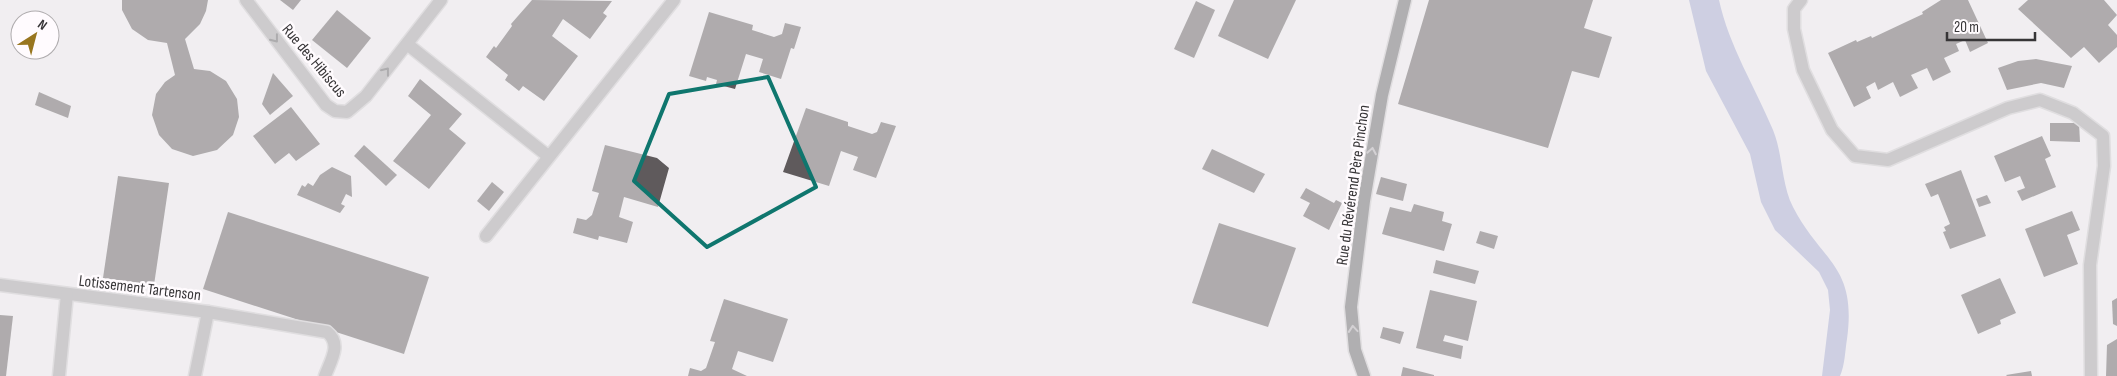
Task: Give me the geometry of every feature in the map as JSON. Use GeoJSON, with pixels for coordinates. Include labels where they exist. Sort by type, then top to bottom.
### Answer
{"type":"FeatureCollection","features":[{"type":"Feature","properties":{"kind":"main road","name":"Rue du Révérend Père Pinchon"},"geometry":{"type":"LineString","coordinates":[[1364,376],[1355,350],[1351,307],[1364,200],[1382,95],[1405,0]]}},
{"type":"Feature","properties":{"kind":"street","name":"Rue des Hibiscus"},"geometry":{"type":"LineString","coordinates":[[246,0],[316,93],[335,111],[347,112],[358,104],[442,0]]}},
{"type":"Feature","properties":{"kind":"street"},"geometry":{"type":"LineString","coordinates":[[486,236],[674,0]]}},
{"type":"Feature","properties":{"kind":"street"},"geometry":{"type":"LineString","coordinates":[[1802,0],[1794,9],[1794,29],[1803,70],[1832,130],[1855,156],[1888,160],[2008,108],[2040,100],[2073,113],[2103,136],[2104,166],[2090,265],[2091,376]]}},
{"type":"Feature","properties":{"kind":"street"},"geometry":{"type":"LineString","coordinates":[[407,44],[548,156]]}},
{"type":"Feature","properties":{"kind":"street","name":"Lotissement Tartenson"},"geometry":{"type":"LineString","coordinates":[[0,285],[208,312],[327,332],[334,338],[336,346],[325,376]]}},
{"type":"Feature","properties":{"kind":"street","name":"Lotissement Tartenson"},"geometry":{"type":"LineString","coordinates":[[59,376],[67,294]]}},
{"type":"Feature","properties":{"kind":"street"},"geometry":{"type":"LineString","coordinates":[[195,376],[208,312]]}},
{"type":"Feature","properties":{"kind":"highlighted area"},"geometry":{"type":"Polygon","coordinates":[[[768,77],[816,187],[707,247],[634,181],[669,94],[768,77]]]}},
{"type":"Feature","properties":{"kind":"water"},"geometry":{"type":"Polygon","coordinates":[[[1689,0],[1719,0],[1729,34],[1773,130],[1789,198],[1804,226],[1835,266],[1842,279],[1847,295],[1849,314],[1845,358],[1840,376],[1822,376],[1830,310],[1828,290],[1819,272],[1775,230],[1761,202],[1750,154],[1706,71],[1689,0]]]}},
{"type":"Feature","properties":{"kind":"building"},"geometry":{"type":"Polygon","coordinates":[[[122,0],[208,0],[206,11],[200,24],[185,39],[194,69],[210,71],[226,81],[237,99],[239,117],[233,135],[217,150],[193,156],[172,149],[159,135],[152,115],[156,94],[165,82],[175,75],[167,43],[148,40],[132,29],[122,10],[122,0]]]}},
{"type":"Feature","properties":{"kind":"building"},"geometry":{"type":"Polygon","coordinates":[[[280,0],[301,0],[293,10],[280,0]]]}},
{"type":"Feature","properties":{"kind":"building"},"geometry":{"type":"Polygon","coordinates":[[[532,0],[612,1],[603,13],[607,16],[590,39],[563,19],[552,36],[578,56],[544,101],[523,86],[519,91],[505,80],[508,75],[486,57],[494,46],[496,48],[512,26],[511,24],[532,0]]]}},
{"type":"Feature","properties":{"kind":"building"},"geometry":{"type":"Polygon","coordinates":[[[1234,0],[1296,0],[1268,59],[1218,36],[1234,0]]]}},
{"type":"Feature","properties":{"kind":"building"},"geometry":{"type":"Polygon","coordinates":[[[1429,0],[1593,0],[1584,28],[1612,37],[1599,78],[1572,71],[1548,148],[1398,104],[1429,0]]]}},
{"type":"Feature","properties":{"kind":"building"},"geometry":{"type":"Polygon","coordinates":[[[1941,0],[1968,0],[1988,43],[1970,52],[1965,40],[1956,44],[1959,51],[1944,58],[1951,72],[1933,81],[1927,68],[1911,75],[1918,88],[1900,97],[1893,82],[1878,90],[1875,82],[1866,87],[1871,98],[1854,107],[1828,53],[1856,40],[1857,42],[1871,36],[1872,38],[1923,14],[1922,12],[1941,0]]]}},
{"type":"Feature","properties":{"kind":"building"},"geometry":{"type":"Polygon","coordinates":[[[2028,0],[2104,0],[2117,15],[2108,25],[2117,35],[2117,47],[2099,63],[2084,47],[2071,58],[2018,9],[2028,0]]]}},
{"type":"Feature","properties":{"kind":"building"},"geometry":{"type":"Polygon","coordinates":[[[1196,1],[1215,10],[1194,58],[1174,49],[1196,1]]]}},
{"type":"Feature","properties":{"kind":"building"},"geometry":{"type":"Polygon","coordinates":[[[337,10],[371,38],[347,68],[312,40],[337,10]]]}},
{"type":"Feature","properties":{"kind":"building"},"geometry":{"type":"Polygon","coordinates":[[[709,12],[753,25],[752,30],[774,37],[782,34],[785,23],[801,27],[794,49],[791,48],[781,79],[759,72],[763,59],[746,54],[735,89],[716,84],[717,80],[707,77],[706,81],[689,76],[709,12]]]}},
{"type":"Feature","properties":{"kind":"building"},"geometry":{"type":"Polygon","coordinates":[[[2036,59],[2072,66],[2064,88],[2041,83],[2007,90],[1998,68],[2018,61],[2036,59]]]}},
{"type":"Feature","properties":{"kind":"building"},"geometry":{"type":"Polygon","coordinates":[[[273,73],[293,96],[270,115],[262,104],[273,73]]]}},
{"type":"Feature","properties":{"kind":"building"},"geometry":{"type":"Polygon","coordinates":[[[420,79],[462,114],[449,129],[466,143],[429,189],[393,161],[431,115],[408,96],[420,79]]]}},
{"type":"Feature","properties":{"kind":"building"},"geometry":{"type":"Polygon","coordinates":[[[39,92],[71,106],[68,118],[35,105],[39,92]]]}},
{"type":"Feature","properties":{"kind":"building"},"geometry":{"type":"Polygon","coordinates":[[[291,107],[320,144],[296,161],[289,153],[275,164],[253,136],[291,107]]]}},
{"type":"Feature","properties":{"kind":"building"},"geometry":{"type":"Polygon","coordinates":[[[806,108],[848,122],[848,126],[872,134],[877,132],[881,122],[896,126],[876,178],[853,170],[858,157],[841,151],[829,186],[783,172],[806,108]]]}},
{"type":"Feature","properties":{"kind":"building"},"geometry":{"type":"Polygon","coordinates":[[[2050,123],[2079,123],[2080,142],[2050,141],[2050,123]]]}},
{"type":"Feature","properties":{"kind":"building"},"geometry":{"type":"Polygon","coordinates":[[[2042,136],[2051,156],[2045,159],[2056,187],[2022,201],[2017,191],[2025,188],[2020,176],[2005,182],[1994,156],[2042,136]]]}},
{"type":"Feature","properties":{"kind":"building"},"geometry":{"type":"Polygon","coordinates":[[[364,145],[397,175],[386,186],[354,156],[364,145]]]}},
{"type":"Feature","properties":{"kind":"building"},"geometry":{"type":"Polygon","coordinates":[[[605,145],[657,158],[669,168],[658,207],[624,197],[619,217],[633,222],[627,243],[599,236],[598,240],[573,233],[577,218],[586,220],[592,215],[599,193],[592,191],[605,145]]]}},
{"type":"Feature","properties":{"kind":"building"},"geometry":{"type":"Polygon","coordinates":[[[1212,149],[1265,174],[1254,193],[1202,169],[1212,149]]]}},
{"type":"Feature","properties":{"kind":"building"},"geometry":{"type":"Polygon","coordinates":[[[332,167],[351,176],[352,197],[346,194],[341,204],[345,206],[340,213],[297,195],[302,185],[305,187],[308,183],[313,186],[320,175],[332,167]]]}},
{"type":"Feature","properties":{"kind":"building"},"geometry":{"type":"Polygon","coordinates":[[[1961,170],[1986,236],[1950,249],[1943,232],[1946,231],[1944,227],[1950,224],[1938,194],[1931,197],[1925,184],[1961,170]]]}},
{"type":"Feature","properties":{"kind":"building"},"geometry":{"type":"Polygon","coordinates":[[[118,176],[169,183],[154,285],[103,278],[118,176]]]}},
{"type":"Feature","properties":{"kind":"building"},"geometry":{"type":"Polygon","coordinates":[[[1381,177],[1407,184],[1403,201],[1376,194],[1381,177]]]}},
{"type":"Feature","properties":{"kind":"building"},"geometry":{"type":"Polygon","coordinates":[[[492,182],[504,192],[489,211],[477,201],[492,182]]]}},
{"type":"Feature","properties":{"kind":"building"},"geometry":{"type":"Polygon","coordinates":[[[1306,188],[1334,203],[1336,200],[1342,203],[1329,230],[1303,216],[1310,203],[1300,198],[1306,188]]]}},
{"type":"Feature","properties":{"kind":"building"},"geometry":{"type":"Polygon","coordinates":[[[1987,195],[1991,203],[1979,207],[1976,199],[1987,195]]]}},
{"type":"Feature","properties":{"kind":"building"},"geometry":{"type":"Polygon","coordinates":[[[1414,204],[1444,212],[1442,221],[1452,224],[1444,251],[1382,234],[1390,207],[1411,212],[1414,204]]]}},
{"type":"Feature","properties":{"kind":"building"},"geometry":{"type":"Polygon","coordinates":[[[2072,211],[2080,230],[2067,235],[2078,264],[2044,277],[2025,229],[2072,211]]]}},
{"type":"Feature","properties":{"kind":"building"},"geometry":{"type":"Polygon","coordinates":[[[228,212],[429,277],[404,354],[203,289],[228,212]]]}},
{"type":"Feature","properties":{"kind":"building"},"geometry":{"type":"Polygon","coordinates":[[[1219,223],[1296,248],[1268,327],[1192,303],[1219,223]]]}},
{"type":"Feature","properties":{"kind":"building"},"geometry":{"type":"Polygon","coordinates":[[[1480,231],[1498,236],[1494,249],[1476,243],[1480,231]]]}},
{"type":"Feature","properties":{"kind":"building"},"geometry":{"type":"Polygon","coordinates":[[[1436,260],[1479,271],[1475,284],[1433,273],[1436,260]]]}},
{"type":"Feature","properties":{"kind":"building"},"geometry":{"type":"Polygon","coordinates":[[[2000,278],[2016,313],[2000,320],[2001,324],[1978,334],[1961,295],[2000,278]]]}},
{"type":"Feature","properties":{"kind":"building"},"geometry":{"type":"Polygon","coordinates":[[[1430,290],[1477,301],[1468,341],[1445,335],[1443,341],[1463,346],[1461,359],[1416,348],[1430,290]]]}},
{"type":"Feature","properties":{"kind":"building"},"geometry":{"type":"Polygon","coordinates":[[[2117,298],[2117,326],[2113,324],[2112,301],[2117,298]]]}},
{"type":"Feature","properties":{"kind":"building"},"geometry":{"type":"Polygon","coordinates":[[[724,299],[788,319],[773,362],[738,351],[732,369],[747,376],[688,376],[690,368],[701,371],[706,368],[715,342],[710,341],[724,299]]]}},
{"type":"Feature","properties":{"kind":"building"},"geometry":{"type":"Polygon","coordinates":[[[0,315],[13,316],[6,376],[0,376],[0,315]]]}},
{"type":"Feature","properties":{"kind":"building"},"geometry":{"type":"Polygon","coordinates":[[[1383,327],[1404,332],[1400,344],[1380,338],[1383,327]]]}},
{"type":"Feature","properties":{"kind":"building"},"geometry":{"type":"Polygon","coordinates":[[[2117,339],[2117,376],[2106,376],[2107,345],[2117,339]]]}},
{"type":"Feature","properties":{"kind":"building"},"geometry":{"type":"Polygon","coordinates":[[[1403,367],[1434,375],[1434,376],[1401,376],[1403,367]]]}},
{"type":"Feature","properties":{"kind":"building"},"geometry":{"type":"Polygon","coordinates":[[[2031,371],[2032,376],[2006,375],[2031,371]]]}}]}
